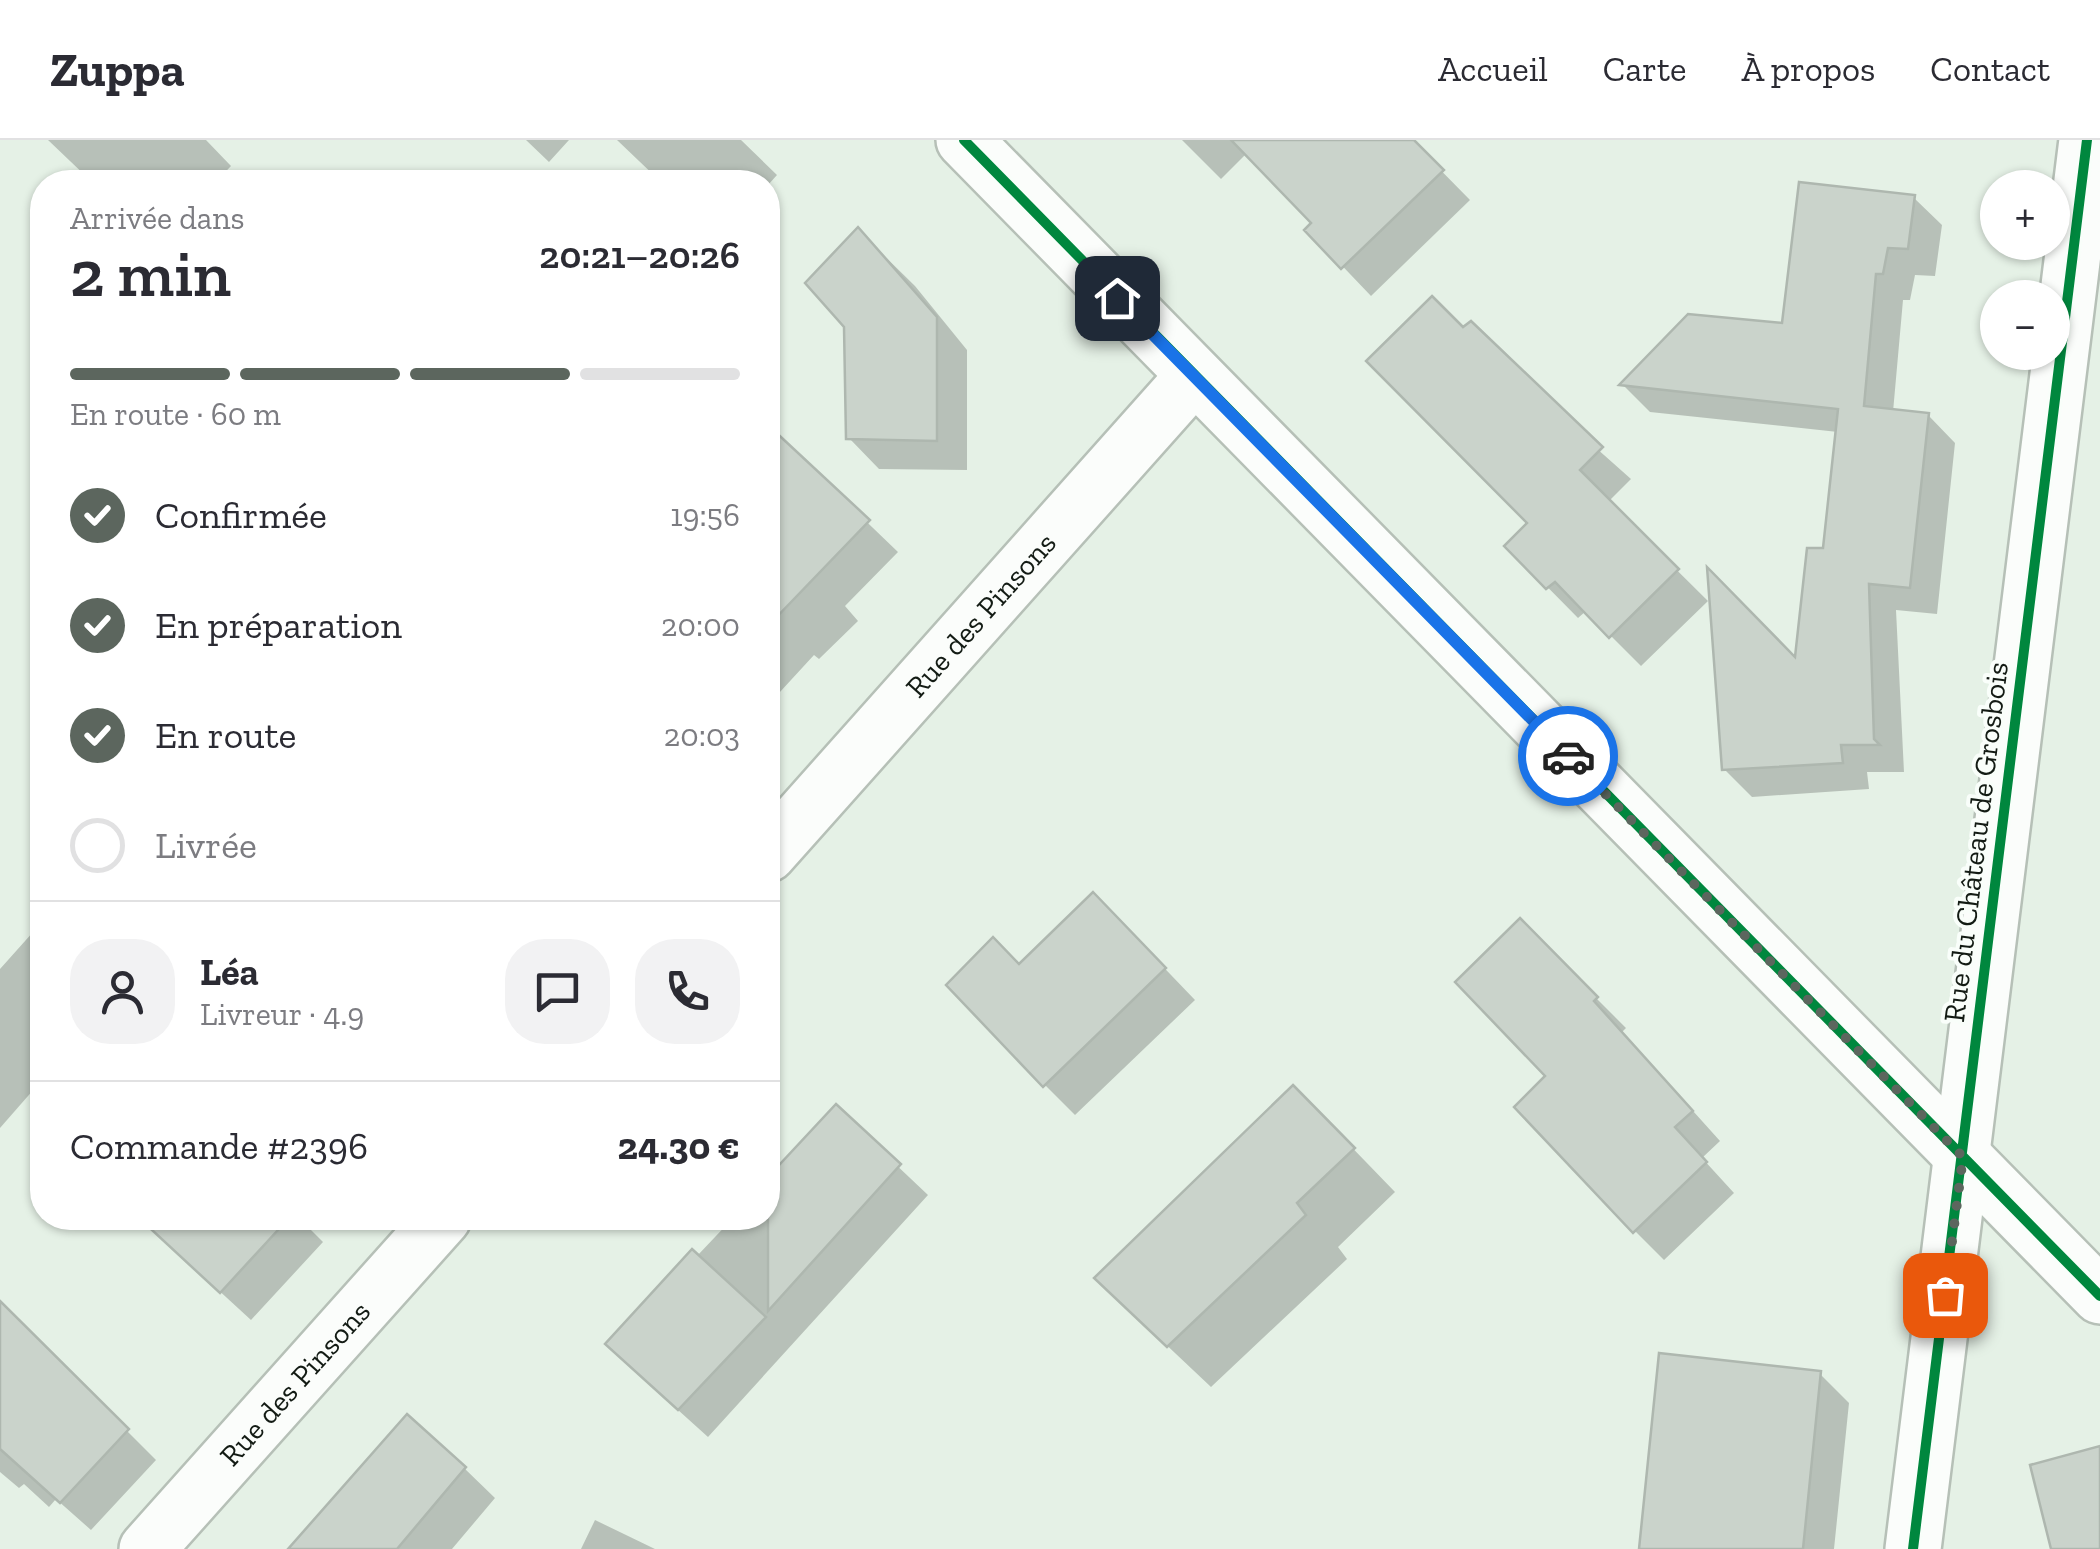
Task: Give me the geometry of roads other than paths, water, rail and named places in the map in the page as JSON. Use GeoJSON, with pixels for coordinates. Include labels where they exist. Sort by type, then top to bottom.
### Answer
{"type":"FeatureCollection","features":[{"type":"Feature","properties":{"kind":"street"},"geometry":{"type":"LineString","coordinates":[[964,140],[2100,1296]]}},
{"type":"Feature","properties":{"kind":"street","name":"Rue du Château de Grosbois"},"geometry":{"type":"LineString","coordinates":[[1913,1549],[2087,140]]}},
{"type":"Feature","properties":{"kind":"street","name":"Rue des Pinsons"},"geometry":{"type":"LineString","coordinates":[[780,841],[1194,376]]}},
{"type":"Feature","properties":{"kind":"street","name":"Rue des Pinsons"},"geometry":{"type":"LineString","coordinates":[[147,1549],[432,1230]]}}]}
